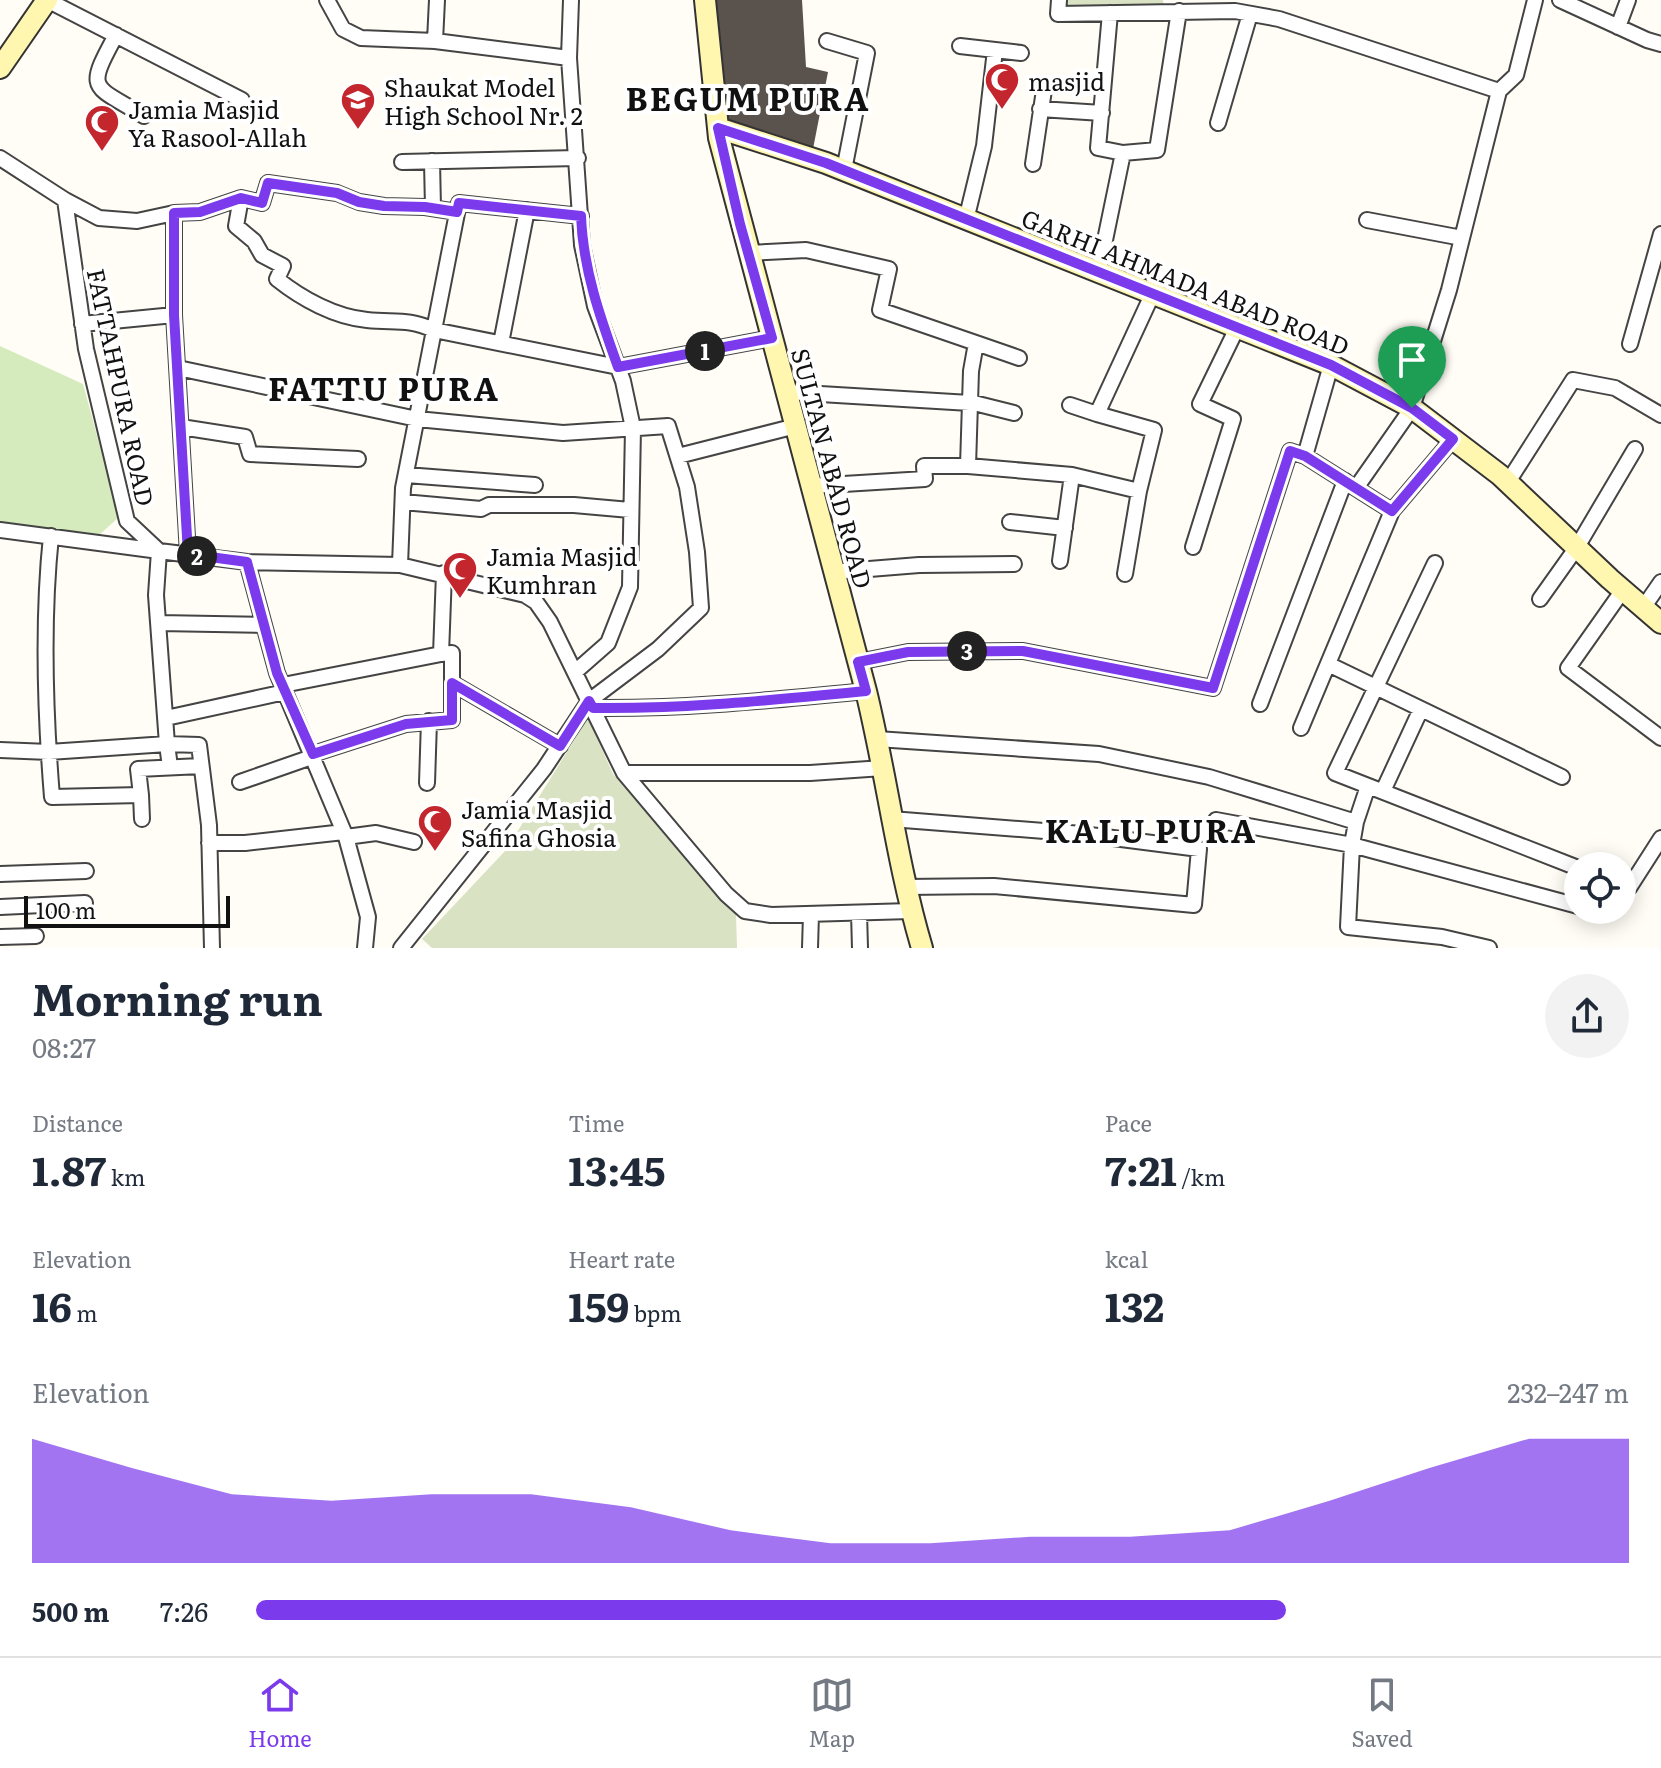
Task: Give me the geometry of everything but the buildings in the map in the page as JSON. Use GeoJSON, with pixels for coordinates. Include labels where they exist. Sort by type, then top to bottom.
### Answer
{"type":"FeatureCollection","features":[{"type":"Feature","properties":{"kind":"street"},"geometry":{"type":"LineString","coordinates":[[0,68],[47,0],[242,100]]}},
{"type":"Feature","properties":{"kind":"street"},"geometry":{"type":"LineString","coordinates":[[327,0],[343,29],[354,36],[435,41],[569,58]]}},
{"type":"Feature","properties":{"kind":"street"},"geometry":{"type":"LineString","coordinates":[[435,41],[437,0]]}},
{"type":"Feature","properties":{"kind":"street"},"geometry":{"type":"LineString","coordinates":[[571,0],[569,58],[582,245],[595,306],[618,367],[633,428],[630,587],[608,643],[575,672]]}},
{"type":"Feature","properties":{"kind":"street","name":"SULTAN ABAD ROAD"},"geometry":{"type":"LineString","coordinates":[[705,0],[718,128],[748,253],[866,691],[905,887],[922,948]]}},
{"type":"Feature","properties":{"kind":"street"},"geometry":{"type":"LineString","coordinates":[[1260,704],[1350,485],[1412,408],[1462,238],[1499,91],[1516,75],[1535,0]]}},
{"type":"Feature","properties":{"kind":"street"},"geometry":{"type":"LineString","coordinates":[[1560,0],[1661,44]]}},
{"type":"Feature","properties":{"kind":"street"},"geometry":{"type":"LineString","coordinates":[[1618,27],[1628,0]]}},
{"type":"Feature","properties":{"kind":"street"},"geometry":{"type":"LineString","coordinates":[[1059,7],[1110,13],[1188,7],[1279,19],[1499,91]]}},
{"type":"Feature","properties":{"kind":"street"},"geometry":{"type":"LineString","coordinates":[[1110,13],[1098,148],[1123,153],[1157,150],[1188,7]]}},
{"type":"Feature","properties":{"kind":"street"},"geometry":{"type":"LineString","coordinates":[[1218,123],[1250,14]]}},
{"type":"Feature","properties":{"kind":"street"},"geometry":{"type":"LineString","coordinates":[[116,35],[96,73],[96,83],[144,116]]}},
{"type":"Feature","properties":{"kind":"street"},"geometry":{"type":"LineString","coordinates":[[827,41],[867,53],[844,170]]}},
{"type":"Feature","properties":{"kind":"street"},"geometry":{"type":"LineString","coordinates":[[960,46],[1021,53]]}},
{"type":"Feature","properties":{"kind":"street"},"geometry":{"type":"LineString","coordinates":[[966,220],[984,146],[995,50]]}},
{"type":"Feature","properties":{"kind":"street"},"geometry":{"type":"LineString","coordinates":[[1033,164],[1044,90]]}},
{"type":"Feature","properties":{"kind":"street"},"geometry":{"type":"LineString","coordinates":[[1040,109],[1102,113]]}},
{"type":"Feature","properties":{"kind":"street","name":"GARHI AHMADA ABAD ROAD"},"geometry":{"type":"LineString","coordinates":[[718,128],[844,170],[1331,365],[1412,408],[1453,439],[1508,482],[1661,623]]}},
{"type":"Feature","properties":{"kind":"street"},"geometry":{"type":"LineString","coordinates":[[1098,274],[1123,153]]}},
{"type":"Feature","properties":{"kind":"street"},"geometry":{"type":"LineString","coordinates":[[0,158],[99,218],[137,221],[174,213],[200,212],[241,198],[262,203],[268,183],[337,193],[359,202],[384,206],[457,212]]}},
{"type":"Feature","properties":{"kind":"street"},"geometry":{"type":"LineString","coordinates":[[402,162],[578,158]]}},
{"type":"Feature","properties":{"kind":"street"},"geometry":{"type":"LineString","coordinates":[[432,161],[433,208]]}},
{"type":"Feature","properties":{"kind":"street"},"geometry":{"type":"LineString","coordinates":[[241,198],[236,226],[254,241],[262,255],[283,266],[277,279],[326,309],[365,320],[413,321],[434,330],[618,367],[772,338]]}},
{"type":"Feature","properties":{"kind":"street","name":"FATTAHPURA ROAD"},"geometry":{"type":"LineString","coordinates":[[65,200],[82,324],[127,521],[159,551]]}},
{"type":"Feature","properties":{"kind":"street"},"geometry":{"type":"LineString","coordinates":[[400,565],[406,475],[459,203],[581,216]]}},
{"type":"Feature","properties":{"kind":"street"},"geometry":{"type":"LineString","coordinates":[[501,343],[527,210]]}},
{"type":"Feature","properties":{"kind":"street"},"geometry":{"type":"LineString","coordinates":[[174,213],[174,315],[188,554]]}},
{"type":"Feature","properties":{"kind":"street"},"geometry":{"type":"LineString","coordinates":[[1367,220],[1462,238]]}},
{"type":"Feature","properties":{"kind":"street"},"geometry":{"type":"LineString","coordinates":[[1630,344],[1661,234]]}},
{"type":"Feature","properties":{"kind":"street"},"geometry":{"type":"LineString","coordinates":[[748,253],[806,250],[889,269],[880,310],[1019,358]]}},
{"type":"Feature","properties":{"kind":"street"},"geometry":{"type":"LineString","coordinates":[[1097,414],[1152,295]]}},
{"type":"Feature","properties":{"kind":"street"},"geometry":{"type":"LineString","coordinates":[[82,324],[174,315]]}},
{"type":"Feature","properties":{"kind":"street"},"geometry":{"type":"LineString","coordinates":[[1193,547],[1233,419],[1200,404],[1237,328]]}},
{"type":"Feature","properties":{"kind":"street"},"geometry":{"type":"LineString","coordinates":[[968,466],[971,371],[976,343]]}},
{"type":"Feature","properties":{"kind":"street"},"geometry":{"type":"LineString","coordinates":[[1305,456],[1331,365]]}},
{"type":"Feature","properties":{"kind":"street"},"geometry":{"type":"LineString","coordinates":[[178,368],[417,419],[563,433],[668,426],[687,487],[697,552],[701,608],[658,649],[591,704],[485,847],[401,948]]}},
{"type":"Feature","properties":{"kind":"street"},"geometry":{"type":"LineString","coordinates":[[1508,482],[1573,380],[1615,388],[1661,415]]}},
{"type":"Feature","properties":{"kind":"street"},"geometry":{"type":"LineString","coordinates":[[787,392],[970,402],[1014,413]]}},
{"type":"Feature","properties":{"kind":"street"},"geometry":{"type":"LineString","coordinates":[[1070,405],[1154,430],[1139,491],[1125,574]]}},
{"type":"Feature","properties":{"kind":"street"},"geometry":{"type":"LineString","coordinates":[[678,456],[796,426]]}},
{"type":"Feature","properties":{"kind":"street"},"geometry":{"type":"LineString","coordinates":[[181,427],[245,437],[250,454],[358,459]]}},
{"type":"Feature","properties":{"kind":"street"},"geometry":{"type":"LineString","coordinates":[[1301,728],[1392,511],[1453,439]]}},
{"type":"Feature","properties":{"kind":"street"},"geometry":{"type":"LineString","coordinates":[[1540,599],[1577,547],[1635,449]]}},
{"type":"Feature","properties":{"kind":"street"},"geometry":{"type":"LineString","coordinates":[[858,662],[908,652],[1023,651],[1213,688],[1290,451],[1305,456],[1392,511]]}},
{"type":"Feature","properties":{"kind":"street"},"geometry":{"type":"LineString","coordinates":[[811,486],[925,479],[924,466],[968,466],[1072,475],[1139,491]]}},
{"type":"Feature","properties":{"kind":"street"},"geometry":{"type":"LineString","coordinates":[[406,475],[535,485]]}},
{"type":"Feature","properties":{"kind":"street"},"geometry":{"type":"LineString","coordinates":[[1060,561],[1072,475]]}},
{"type":"Feature","properties":{"kind":"street"},"geometry":{"type":"LineString","coordinates":[[403,502],[481,509],[489,505],[574,505],[630,510]]}},
{"type":"Feature","properties":{"kind":"street"},"geometry":{"type":"LineString","coordinates":[[105,544],[127,521]]}},
{"type":"Feature","properties":{"kind":"street"},"geometry":{"type":"LineString","coordinates":[[1010,522],[1065,528]]}},
{"type":"Feature","properties":{"kind":"street"},"geometry":{"type":"LineString","coordinates":[[0,530],[247,562],[400,565],[511,590],[536,602],[550,622],[624,773],[726,894],[745,911],[771,915],[911,911]]}},
{"type":"Feature","properties":{"kind":"street"},"geometry":{"type":"LineString","coordinates":[[51,536],[46,581],[52,797],[141,795]]}},
{"type":"Feature","properties":{"kind":"street"},"geometry":{"type":"LineString","coordinates":[[159,551],[156,595],[170,767]]}},
{"type":"Feature","properties":{"kind":"street"},"geometry":{"type":"LineString","coordinates":[[247,562],[284,689],[345,835],[368,917],[365,948]]}},
{"type":"Feature","properties":{"kind":"street"},"geometry":{"type":"LineString","coordinates":[[1435,563],[1335,773],[1564,862]]}},
{"type":"Feature","properties":{"kind":"street"},"geometry":{"type":"LineString","coordinates":[[832,572],[919,565],[1014,564]]}},
{"type":"Feature","properties":{"kind":"street"},"geometry":{"type":"LineString","coordinates":[[441,654],[444,573]]}},
{"type":"Feature","properties":{"kind":"street"},"geometry":{"type":"LineString","coordinates":[[1643,608],[1661,582]]}},
{"type":"Feature","properties":{"kind":"street"},"geometry":{"type":"LineString","coordinates":[[1623,590],[1568,668],[1661,738]]}},
{"type":"Feature","properties":{"kind":"street"},"geometry":{"type":"LineString","coordinates":[[159,623],[264,625]]}},
{"type":"Feature","properties":{"kind":"street"},"geometry":{"type":"LineString","coordinates":[[166,718],[452,653],[452,720],[406,724],[240,782]]}},
{"type":"Feature","properties":{"kind":"street"},"geometry":{"type":"LineString","coordinates":[[1328,664],[1562,777]]}},
{"type":"Feature","properties":{"kind":"street"},"geometry":{"type":"LineString","coordinates":[[452,683],[560,746]]}},
{"type":"Feature","properties":{"kind":"street"},"geometry":{"type":"LineString","coordinates":[[591,704],[659,708],[740,704],[866,691]]}},
{"type":"Feature","properties":{"kind":"street"},"geometry":{"type":"LineString","coordinates":[[1383,791],[1421,709]]}},
{"type":"Feature","properties":{"kind":"street"},"geometry":{"type":"LineString","coordinates":[[427,783],[429,721]]}},
{"type":"Feature","properties":{"kind":"street"},"geometry":{"type":"LineString","coordinates":[[877,739],[1099,754],[1209,777],[1356,822]]}},
{"type":"Feature","properties":{"kind":"street"},"geometry":{"type":"LineString","coordinates":[[0,750],[49,752],[167,744],[199,745],[209,843],[212,948]]}},
{"type":"Feature","properties":{"kind":"street"},"geometry":{"type":"LineString","coordinates":[[142,819],[138,769],[201,766]]}},
{"type":"Feature","properties":{"kind":"street"},"geometry":{"type":"LineString","coordinates":[[624,773],[810,773],[883,768]]}},
{"type":"Feature","properties":{"kind":"street"},"geometry":{"type":"LineString","coordinates":[[1368,786],[1352,845],[1348,927],[1442,937],[1489,948]]}},
{"type":"Feature","properties":{"kind":"street"},"geometry":{"type":"LineString","coordinates":[[891,819],[1082,834],[1199,849],[1194,905],[994,886],[905,887]]}},
{"type":"Feature","properties":{"kind":"street"},"geometry":{"type":"LineString","coordinates":[[1216,820],[1352,845],[1564,902]]}},
{"type":"Feature","properties":{"kind":"street"},"geometry":{"type":"LineString","coordinates":[[209,843],[376,833],[414,842]]}},
{"type":"Feature","properties":{"kind":"street"},"geometry":{"type":"LineString","coordinates":[[1636,877],[1661,838]]}},
{"type":"Feature","properties":{"kind":"street"},"geometry":{"type":"LineString","coordinates":[[0,874],[86,871]]}},
{"type":"Feature","properties":{"kind":"street"},"geometry":{"type":"LineString","coordinates":[[0,907],[85,903]]}},
{"type":"Feature","properties":{"kind":"street"},"geometry":{"type":"LineString","coordinates":[[859,913],[860,948]]}},
{"type":"Feature","properties":{"kind":"street"},"geometry":{"type":"LineString","coordinates":[[810,948],[811,914]]}},
{"type":"Feature","properties":{"kind":"street"},"geometry":{"type":"LineString","coordinates":[[0,937],[36,936]]}},
{"type":"Feature","properties":{"kind":"green space"},"geometry":{"type":"Polygon","coordinates":[[[1059,0],[1163,0],[1164,12],[1058,14],[1059,0]]]}},
{"type":"Feature","properties":{"kind":"green space"},"geometry":{"type":"Polygon","coordinates":[[[0,346],[83,384],[119,517],[98,536],[0,526],[0,346]]]}},
{"type":"Feature","properties":{"kind":"green space"},"geometry":{"type":"Polygon","coordinates":[[[588,718],[613,774],[736,914],[737,948],[432,948],[422,939],[506,850],[588,718]]]}},
{"type":"Feature","properties":{"kind":"place","name":"masjid"},"geometry":{"type":"Point","coordinates":[1002,111]}},
{"type":"Feature","properties":{"kind":"place","name":"Shaukat Model High School Nr. 2"},"geometry":{"type":"Point","coordinates":[358,131]}},
{"type":"Feature","properties":{"kind":"place","name":"Jamia Masjid Ya Rasool-Allah"},"geometry":{"type":"Point","coordinates":[102,153]}},
{"type":"Feature","properties":{"kind":"place","name":"Jamia Masjid Kumhran"},"geometry":{"type":"Point","coordinates":[460,600]}},
{"type":"Feature","properties":{"kind":"place","name":"Jamia Masjid Safina Ghosia"},"geometry":{"type":"Point","coordinates":[435,853]}},
{"type":"Feature","properties":{"kind":"district","name":"BEGUM PURA"},"geometry":{"type":"Point","coordinates":[748,97]}},
{"type":"Feature","properties":{"kind":"district","name":"FATTU PURA"},"geometry":{"type":"Point","coordinates":[384,387]}},
{"type":"Feature","properties":{"kind":"district","name":"KALU PURA"},"geometry":{"type":"Point","coordinates":[1151,829]}},
{"type":"Feature","properties":{"kind":"route"},"geometry":{"type":"LineString","coordinates":[[718,128],[826,163],[1331,365],[1412,408],[1453,439],[1392,511],[1305,456],[1290,451],[1213,688],[1023,651],[908,652],[858,662],[866,691],[740,704],[659,708],[593,708],[589,701],[560,746],[452,683],[452,720],[406,724],[313,754],[277,673],[247,562],[188,554],[174,315],[174,213],[200,212],[241,198],[262,203],[268,183],[337,193],[359,202],[384,206],[457,212],[459,203],[581,216],[582,245],[595,306],[618,367],[772,338],[740,224],[718,128]]}}]}
